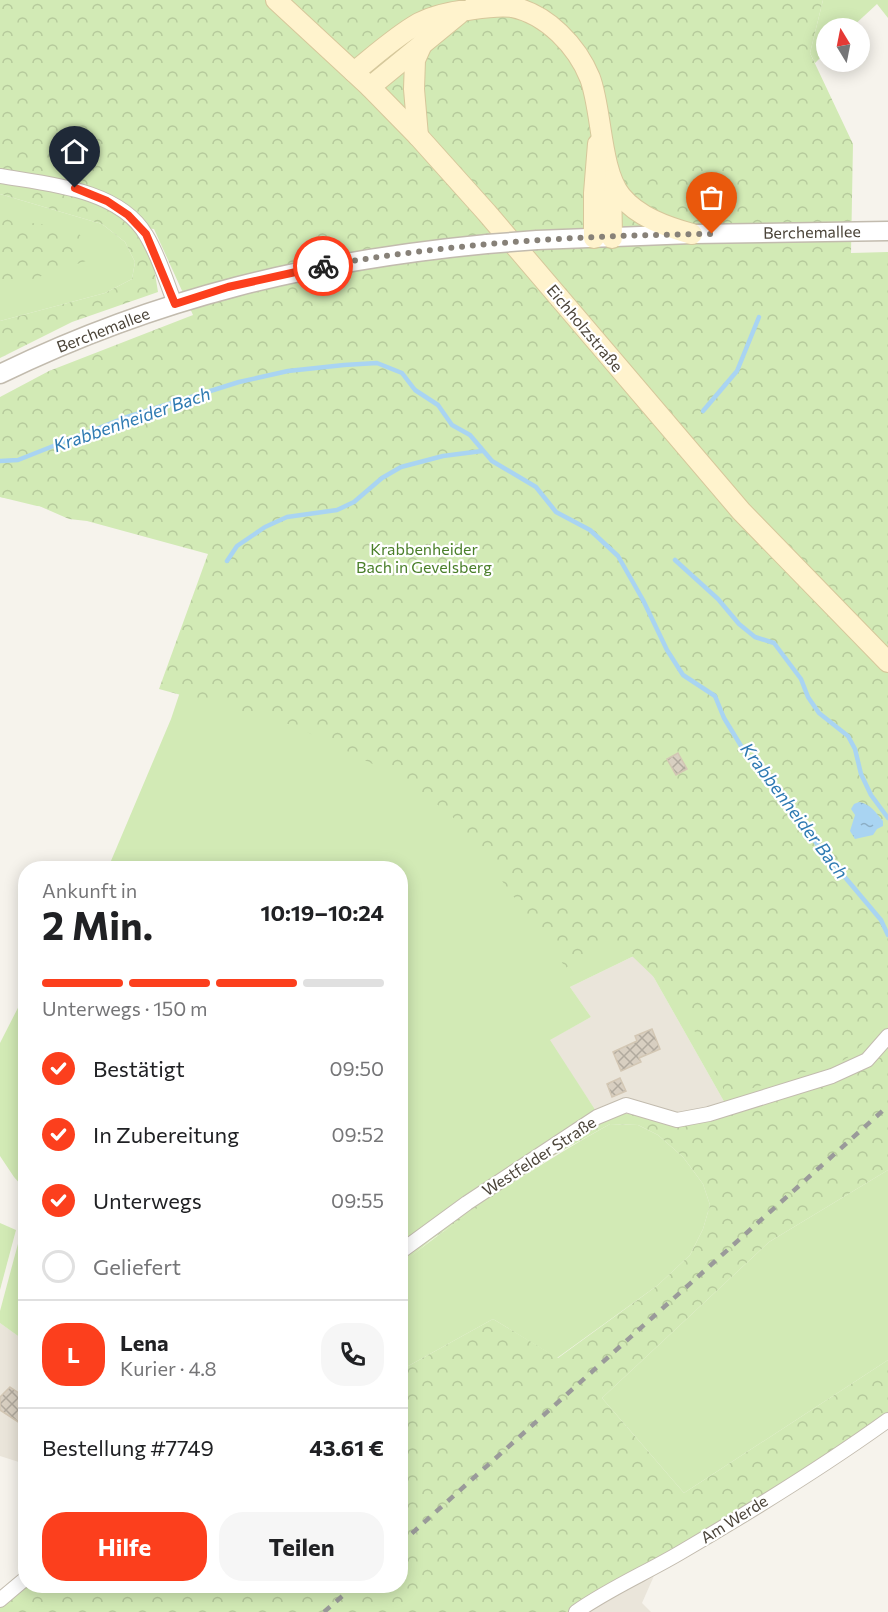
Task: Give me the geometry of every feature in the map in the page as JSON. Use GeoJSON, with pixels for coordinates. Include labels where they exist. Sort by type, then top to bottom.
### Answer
{"type":"FeatureCollection","features":[{"type":"Feature","properties":{"kind":"main road","name":"Eichholzstraße"},"geometry":{"type":"LineString","coordinates":[[276,0],[370,87],[418,136],[487,213],[741,511],[888,662]]}},
{"type":"Feature","properties":{"kind":"main road"},"geometry":{"type":"LineString","coordinates":[[354,72],[418,24],[443,13],[486,7],[512,7],[540,18],[571,44],[590,79],[611,176],[620,195],[635,209],[670,228],[692,234]]}},
{"type":"Feature","properties":{"kind":"main road"},"geometry":{"type":"LineString","coordinates":[[370,87],[463,10]]}},
{"type":"Feature","properties":{"kind":"main road"},"geometry":{"type":"LineString","coordinates":[[418,136],[414,88],[415,60],[423,42]]}},
{"type":"Feature","properties":{"kind":"main road"},"geometry":{"type":"LineString","coordinates":[[601,132],[596,155],[603,238]]}},
{"type":"Feature","properties":{"kind":"main road"},"geometry":{"type":"LineString","coordinates":[[603,238],[611,176]]}},
{"type":"Feature","properties":{"kind":"street"},"geometry":{"type":"LineString","coordinates":[[0,176],[75,188],[107,201],[128,215],[146,234],[175,304]]}},
{"type":"Feature","properties":{"kind":"street","name":"Berchemallee"},"geometry":{"type":"LineString","coordinates":[[0,374],[72,341],[175,304],[228,287],[323,266],[431,249],[537,240],[692,234],[888,231]]}},
{"type":"Feature","properties":{"kind":"street","name":"Westfelder Straße"},"geometry":{"type":"LineString","coordinates":[[408,1246],[467,1203],[597,1117],[626,1105],[677,1120],[709,1114],[832,1076],[867,1060],[888,1036]]}},
{"type":"Feature","properties":{"kind":"street","name":"Am Werde"},"geometry":{"type":"LineString","coordinates":[[576,1612],[599,1596],[682,1552],[853,1445],[888,1420]]}},
{"type":"Feature","properties":{"kind":"street"},"geometry":{"type":"LineString","coordinates":[[0,1600],[18,1585]]}},
{"type":"Feature","properties":{"kind":"shaded area"},"geometry":{"type":"Polygon","coordinates":[[[640,953],[726,1105],[678,1117],[639,1102],[596,1111],[549,1040],[591,1017],[570,987],[640,953]]]}},
{"type":"Feature","properties":{"kind":"shaded area"},"geometry":{"type":"Polygon","coordinates":[[[0,1323],[18,1336],[18,1462],[0,1456],[0,1323]]]}},
{"type":"Feature","properties":{"kind":"shaded area"},"geometry":{"type":"Polygon","coordinates":[[[657,1569],[642,1603],[651,1612],[583,1612],[657,1569]]]}},
{"type":"Feature","properties":{"kind":"green space","name":"Krabbenheider Bach in Gevelsberg"},"geometry":{"type":"Polygon","coordinates":[[[0,0],[823,0],[819,18],[816,18],[810,53],[816,66],[816,72],[819,72],[853,144],[851,253],[888,252],[888,1015],[853,1054],[844,1060],[727,1096],[680,1002],[609,934],[566,968],[475,844],[451,815],[431,800],[391,773],[295,726],[159,689],[208,554],[87,521],[69,519],[30,502],[0,497],[0,397],[49,371],[193,315],[154,229],[133,227],[153,261],[158,292],[72,322],[0,358],[0,321],[105,293],[132,279],[135,262],[125,242],[102,224],[0,194],[0,0]]]}},
{"type":"Feature","properties":{"kind":"green space"},"geometry":{"type":"Polygon","coordinates":[[[823,0],[888,0],[888,18],[877,4],[862,18],[819,18],[823,0]]]}},
{"type":"Feature","properties":{"kind":"green space"},"geometry":{"type":"Polygon","coordinates":[[[816,29],[815,63],[810,53],[816,29]]]}},
{"type":"Feature","properties":{"kind":"green space"},"geometry":{"type":"Polygon","coordinates":[[[0,194],[102,224],[125,242],[135,262],[132,279],[105,293],[0,321],[0,194]]]}},
{"type":"Feature","properties":{"kind":"green space"},"geometry":{"type":"Polygon","coordinates":[[[0,214],[76,232],[88,246],[90,257],[86,261],[0,290],[0,214]]]}},
{"type":"Feature","properties":{"kind":"green space"},"geometry":{"type":"Polygon","coordinates":[[[125,424],[888,978],[888,1032],[864,1058],[726,1105],[640,953],[570,987],[591,1017],[550,1040],[596,1111],[408,1242],[408,861],[111,861],[171,719],[199,635],[223,551],[52,507],[37,506],[0,497],[0,471],[125,424]]]}},
{"type":"Feature","properties":{"kind":"green space"},"geometry":{"type":"Polygon","coordinates":[[[18,1008],[18,1182],[0,1156],[0,1043],[18,1008]]]}},
{"type":"Feature","properties":{"kind":"green space"},"geometry":{"type":"Polygon","coordinates":[[[888,1040],[888,1170],[769,1242],[602,1398],[684,1493],[888,1360],[888,1417],[850,1444],[574,1612],[0,1612],[0,1605],[18,1592],[408,1593],[408,1366],[493,1319],[558,1358],[658,1285],[690,1255],[703,1229],[710,1205],[703,1184],[683,1157],[658,1135],[638,1125],[610,1124],[553,1156],[431,1240],[408,1259],[408,1250],[587,1127],[620,1114],[640,1114],[673,1123],[832,1080],[888,1040]]]}},
{"type":"Feature","properties":{"kind":"green space"},"geometry":{"type":"Polygon","coordinates":[[[610,1124],[638,1125],[658,1135],[683,1157],[703,1184],[710,1205],[703,1229],[690,1255],[658,1285],[557,1358],[493,1319],[408,1366],[408,1259],[502,1190],[610,1124]]]}},
{"type":"Feature","properties":{"kind":"green space"},"geometry":{"type":"Polygon","coordinates":[[[888,1170],[888,1360],[684,1493],[602,1398],[769,1242],[888,1170]]]}},
{"type":"Feature","properties":{"kind":"green space"},"geometry":{"type":"Polygon","coordinates":[[[0,1223],[16,1230],[0,1290],[0,1223]]]}},
{"type":"Feature","properties":{"kind":"green space"},"geometry":{"type":"Polygon","coordinates":[[[18,1244],[18,1336],[0,1323],[0,1311],[18,1244]]]}},
{"type":"Feature","properties":{"kind":"water"},"geometry":{"type":"Polygon","coordinates":[[[859,802],[873,809],[883,821],[883,826],[873,835],[855,839],[850,831],[855,815],[851,809],[859,802]]]}},
{"type":"Feature","properties":{"kind":"building"},"geometry":{"type":"Polygon","coordinates":[[[678,753],[687,769],[676,775],[667,759],[678,753]]]}},
{"type":"Feature","properties":{"kind":"building"},"geometry":{"type":"Polygon","coordinates":[[[652,1029],[660,1049],[639,1058],[641,1062],[621,1071],[613,1052],[637,1041],[635,1036],[652,1029]]]}},
{"type":"Feature","properties":{"kind":"building"},"geometry":{"type":"Polygon","coordinates":[[[620,1078],[626,1091],[612,1097],[607,1084],[620,1078]]]}},
{"type":"Feature","properties":{"kind":"building"},"geometry":{"type":"Polygon","coordinates":[[[10,1387],[18,1392],[18,1422],[0,1410],[0,1397],[10,1387]]]}},
{"type":"Feature","properties":{"kind":"waterway"},"geometry":{"type":"LineString","coordinates":[[703,411],[737,371],[759,317]]}},
{"type":"Feature","properties":{"kind":"waterway","name":"Krabbenheider Bach"},"geometry":{"type":"LineString","coordinates":[[0,461],[18,460],[124,418],[239,382],[288,371],[377,363],[402,373],[415,390],[438,405],[452,425],[470,435],[492,461],[536,487],[556,512],[590,530],[618,556],[643,600],[667,650],[683,675],[715,696],[724,718],[746,754],[773,782],[817,844],[881,920],[888,935]]}},
{"type":"Feature","properties":{"kind":"waterway"},"geometry":{"type":"LineString","coordinates":[[227,561],[237,546],[265,527],[287,517],[337,510],[354,502],[382,478],[401,467],[443,456],[482,451]]}},
{"type":"Feature","properties":{"kind":"waterway"},"geometry":{"type":"LineString","coordinates":[[675,560],[718,599],[739,624],[755,637],[774,643],[801,679],[808,697],[819,713],[848,736],[855,749],[861,774],[871,795],[888,818]]}},
{"type":"Feature","properties":{"kind":"railway"},"geometry":{"type":"LineString","coordinates":[[408,1537],[888,1106]]}},
{"type":"Feature","properties":{"kind":"railway"},"geometry":{"type":"LineString","coordinates":[[324,1612],[346,1593]]}},
{"type":"Feature","properties":{"kind":"way so far"},"geometry":{"type":"LineString","coordinates":[[323,266],[431,249],[487,244],[712,234]]}},
{"type":"Feature","properties":{"kind":"route"},"geometry":{"type":"LineString","coordinates":[[75,188],[107,201],[128,215],[146,234],[175,304],[228,287],[323,266]]}}]}
